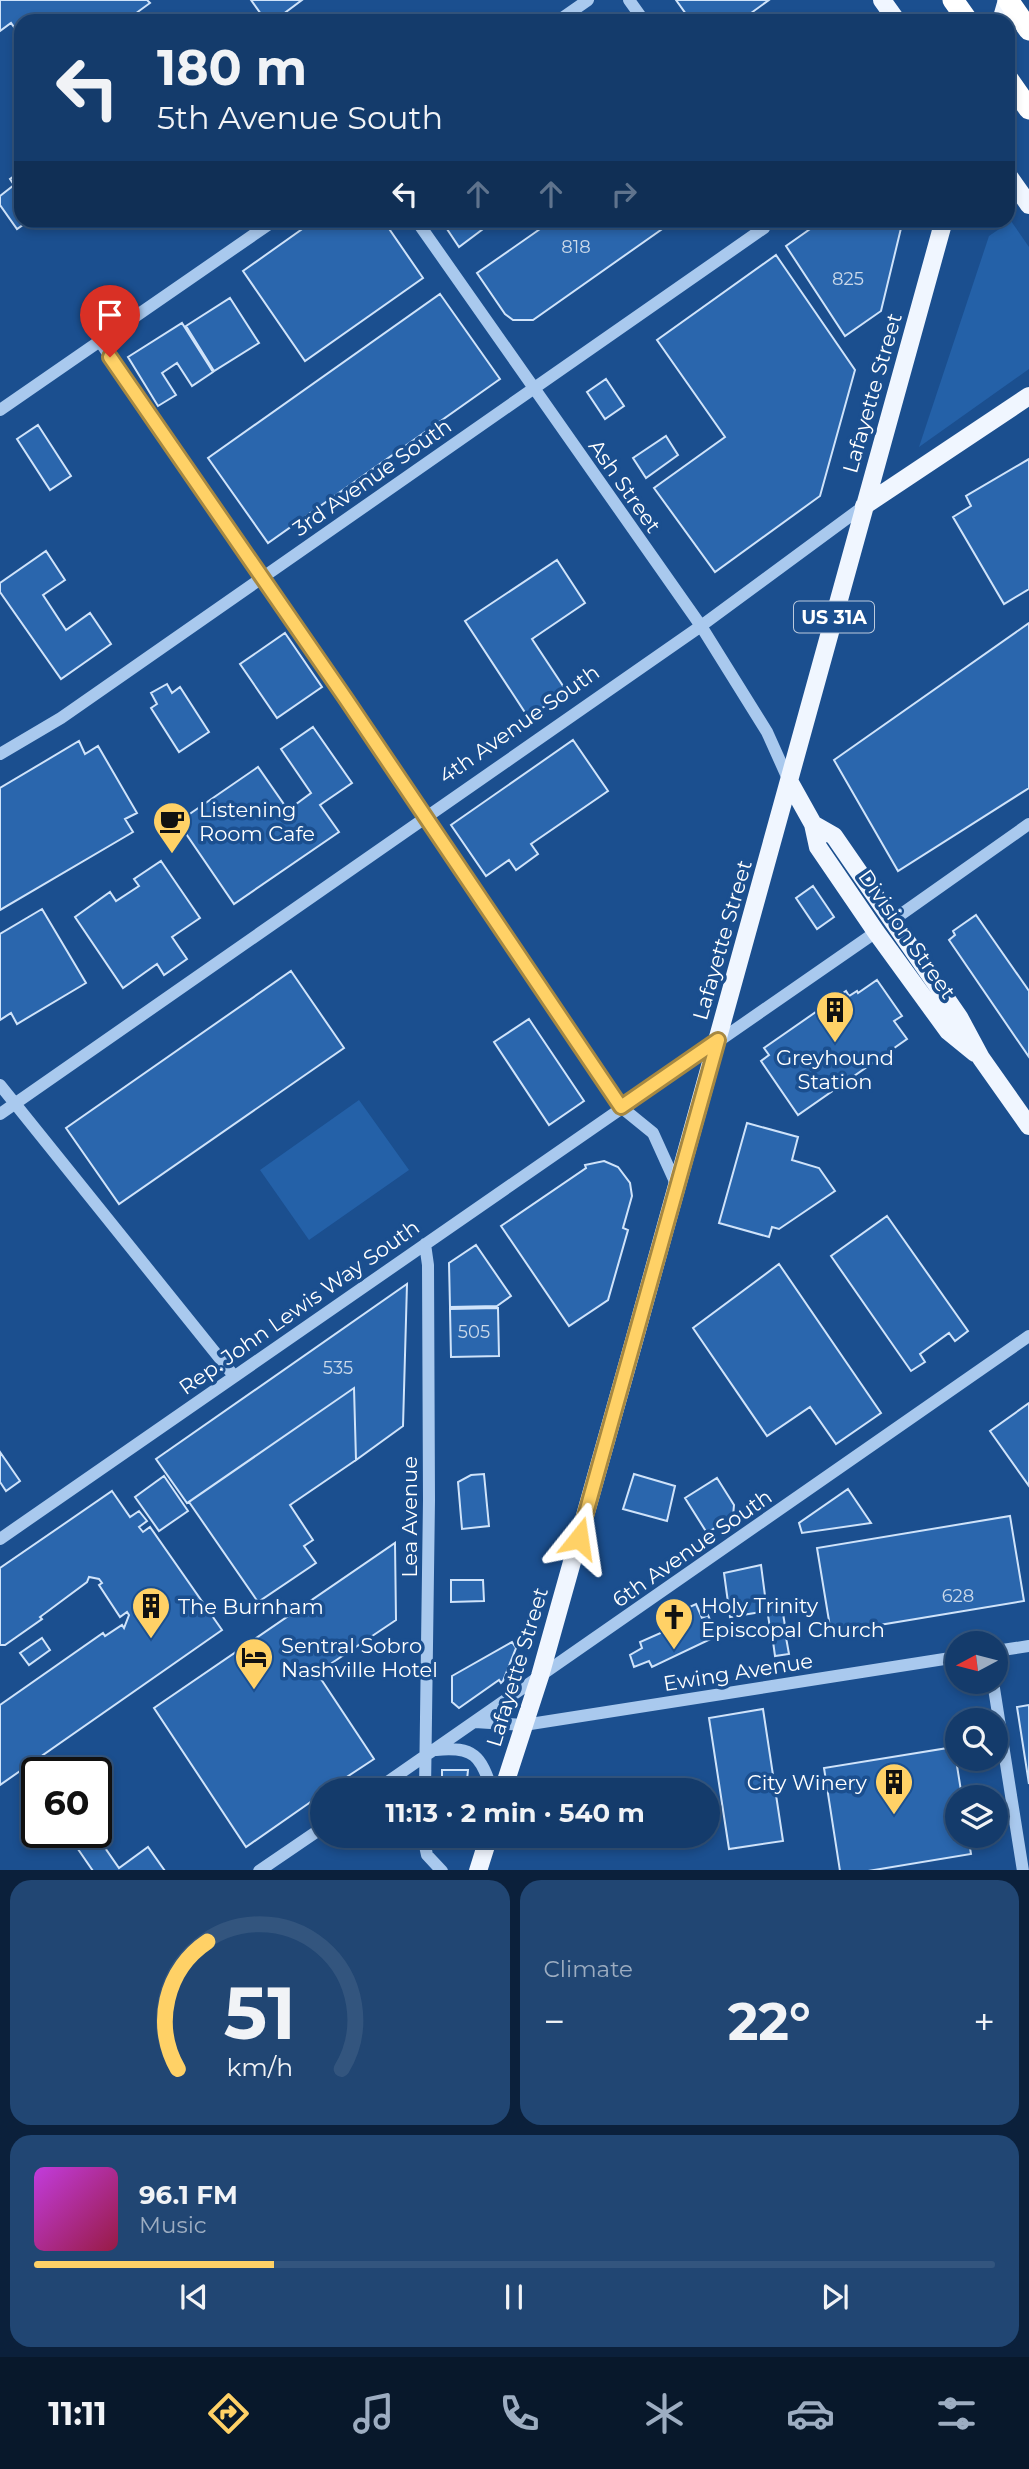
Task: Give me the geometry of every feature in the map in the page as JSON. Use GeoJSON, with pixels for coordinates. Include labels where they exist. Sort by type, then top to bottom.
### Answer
{"type":"FeatureCollection","features":[{"type":"Feature","properties":{"kind":"highway"},"geometry":{"type":"LineString","coordinates":[[1007,0],[1029,30]]}},
{"type":"Feature","properties":{"kind":"highway"},"geometry":{"type":"LineString","coordinates":[[1015,89],[1029,109]]}},
{"type":"Feature","properties":{"kind":"main road"},"geometry":{"type":"LineString","coordinates":[[1015,185],[1029,205]]}},
{"type":"Feature","properties":{"kind":"main road","name":"Lafayette Street"},"geometry":{"type":"LineString","coordinates":[[507,1778],[540,1676],[942,228]]}},
{"type":"Feature","properties":{"kind":"main road","name":"4th Avenue South"},"geometry":{"type":"LineString","coordinates":[[864,506],[1029,396]]}},
{"type":"Feature","properties":{"kind":"main road","name":"Division Street"},"geometry":{"type":"LineString","coordinates":[[789,781],[813,824],[818,847],[876,932],[948,1031],[981,1058]]}},
{"type":"Feature","properties":{"kind":"main road","name":"Division Street"},"geometry":{"type":"LineString","coordinates":[[813,824],[834,836],[959,1017],[981,1058],[1029,1126]]}},
{"type":"Feature","properties":{"kind":"main road"},"geometry":{"type":"LineString","coordinates":[[478,1870],[485,1848]]}},
{"type":"Feature","properties":{"kind":"street"},"geometry":{"type":"LineString","coordinates":[[568,14],[588,0]]}},
{"type":"Feature","properties":{"kind":"street"},"geometry":{"type":"LineString","coordinates":[[2,405],[263,228]]}},
{"type":"Feature","properties":{"kind":"street","name":"Ash Street"},"geometry":{"type":"LineString","coordinates":[[422,228],[701,626],[767,732],[789,781]]}},
{"type":"Feature","properties":{"kind":"street","name":"3rd Avenue South"},"geometry":{"type":"LineString","coordinates":[[0,754],[70,712],[760,228]]}},
{"type":"Feature","properties":{"kind":"street"},"geometry":{"type":"LineString","coordinates":[[99,340],[426,816],[621,1107],[653,1133],[677,1186]]}},
{"type":"Feature","properties":{"kind":"street","name":"4th Avenue South"},"geometry":{"type":"LineString","coordinates":[[0,1114],[701,626],[864,506]]}},
{"type":"Feature","properties":{"kind":"street"},"geometry":{"type":"LineString","coordinates":[[893,920],[1029,824]]}},
{"type":"Feature","properties":{"kind":"street","name":"Rep. John Lewis Way South"},"geometry":{"type":"LineString","coordinates":[[0,1539],[876,932]]}},
{"type":"Feature","properties":{"kind":"street"},"geometry":{"type":"LineString","coordinates":[[0,1084],[234,1376]]}},
{"type":"Feature","properties":{"kind":"street","name":"Lea Avenue"},"geometry":{"type":"LineString","coordinates":[[425,1244],[428,1265],[430,1753],[427,1778]]}},
{"type":"Feature","properties":{"kind":"street","name":"6th Avenue South"},"geometry":{"type":"LineString","coordinates":[[394,1778],[1029,1336]]}},
{"type":"Feature","properties":{"kind":"street"},"geometry":{"type":"LineString","coordinates":[[1008,1649],[1029,1646]]}},
{"type":"Feature","properties":{"kind":"street","name":"Ewing Avenue"},"geometry":{"type":"LineString","coordinates":[[475,1722],[524,1725],[945,1659]]}},
{"type":"Feature","properties":{"kind":"street"},"geometry":{"type":"LineString","coordinates":[[995,1694],[1023,1870]]}},
{"type":"Feature","properties":{"kind":"street"},"geometry":{"type":"LineString","coordinates":[[430,1753],[464,1750],[479,1758],[487,1778]]}},
{"type":"Feature","properties":{"kind":"street"},"geometry":{"type":"LineString","coordinates":[[260,1870],[310,1836]]}},
{"type":"Feature","properties":{"kind":"street"},"geometry":{"type":"LineString","coordinates":[[426,1848],[427,1855],[441,1870]]}},
{"type":"Feature","properties":{"kind":"shaded area"},"geometry":{"type":"Polygon","coordinates":[[[1015,227],[1029,247],[1029,369],[919,447],[989,236],[1001,228],[1015,227]]]}},
{"type":"Feature","properties":{"kind":"shaded area"},"geometry":{"type":"Polygon","coordinates":[[[359,1100],[409,1170],[309,1240],[260,1170],[359,1100]]]}},
{"type":"Feature","properties":{"kind":"building"},"geometry":{"type":"Polygon","coordinates":[[[0,0],[147,0],[150,3],[135,14],[14,14],[14,27],[11,23],[0,31],[0,0]]]}},
{"type":"Feature","properties":{"kind":"building"},"geometry":{"type":"Polygon","coordinates":[[[251,0],[302,0],[283,14],[261,14],[251,0]]]}},
{"type":"Feature","properties":{"kind":"building"},"geometry":{"type":"Polygon","coordinates":[[[676,0],[769,0],[750,14],[686,14],[676,0]]]}},
{"type":"Feature","properties":{"kind":"building"},"geometry":{"type":"Polygon","coordinates":[[[14,185],[14,225],[0,205],[0,196],[14,185]]]}},
{"type":"Feature","properties":{"kind":"building"},"geometry":{"type":"Polygon","coordinates":[[[304,228],[389,228],[423,278],[305,361],[243,271],[304,228]]]}},
{"type":"Feature","properties":{"kind":"building"},"geometry":{"type":"Polygon","coordinates":[[[446,228],[484,228],[459,247],[446,228]]]}},
{"type":"Feature","properties":{"kind":"building"},"geometry":{"type":"Polygon","coordinates":[[[542,228],[664,228],[533,320],[513,320],[505,314],[477,273],[542,228]]]}},
{"type":"Feature","properties":{"kind":"building"},"geometry":{"type":"Polygon","coordinates":[[[812,228],[901,228],[881,311],[845,336],[786,246],[812,228]]]}},
{"type":"Feature","properties":{"kind":"building"},"geometry":{"type":"Polygon","coordinates":[[[776,255],[855,370],[820,496],[715,572],[654,488],[725,437],[657,340],[776,255]]]}},
{"type":"Feature","properties":{"kind":"building"},"geometry":{"type":"Polygon","coordinates":[[[440,294],[500,379],[268,543],[208,458],[440,294]]]}},
{"type":"Feature","properties":{"kind":"building"},"geometry":{"type":"Polygon","coordinates":[[[230,298],[259,343],[214,371],[186,326],[230,298]]]}},
{"type":"Feature","properties":{"kind":"building"},"geometry":{"type":"Polygon","coordinates":[[[182,323],[213,372],[192,386],[177,363],[162,373],[176,395],[158,406],[128,357],[182,323]]]}},
{"type":"Feature","properties":{"kind":"building"},"geometry":{"type":"Polygon","coordinates":[[[606,379],[624,406],[605,419],[587,392],[606,379]]]}},
{"type":"Feature","properties":{"kind":"building"},"geometry":{"type":"Polygon","coordinates":[[[38,425],[71,476],[50,490],[17,439],[38,425]]]}},
{"type":"Feature","properties":{"kind":"building"},"geometry":{"type":"Polygon","coordinates":[[[666,436],[678,455],[646,478],[633,458],[666,436]]]}},
{"type":"Feature","properties":{"kind":"building"},"geometry":{"type":"Polygon","coordinates":[[[1029,459],[1029,589],[1004,604],[953,517],[971,506],[966,496],[1029,459]]]}},
{"type":"Feature","properties":{"kind":"building"},"geometry":{"type":"Polygon","coordinates":[[[46,551],[65,580],[43,595],[66,630],[90,613],[111,644],[61,679],[0,592],[0,583],[46,551]]]}},
{"type":"Feature","properties":{"kind":"building"},"geometry":{"type":"Polygon","coordinates":[[[557,560],[585,603],[532,639],[567,692],[528,717],[465,621],[557,560]]]}},
{"type":"Feature","properties":{"kind":"building"},"geometry":{"type":"Polygon","coordinates":[[[1029,623],[1029,788],[898,871],[834,760],[1029,623]]]}},
{"type":"Feature","properties":{"kind":"building"},"geometry":{"type":"Polygon","coordinates":[[[285,633],[322,687],[277,718],[240,664],[285,633]]]}},
{"type":"Feature","properties":{"kind":"building"},"geometry":{"type":"Polygon","coordinates":[[[167,684],[172,693],[180,687],[209,732],[179,752],[151,708],[157,704],[151,693],[167,684]]]}},
{"type":"Feature","properties":{"kind":"building"},"geometry":{"type":"Polygon","coordinates":[[[313,727],[352,783],[320,805],[339,832],[234,904],[178,822],[258,767],[288,810],[311,793],[281,749],[313,727]]]}},
{"type":"Feature","properties":{"kind":"building"},"geometry":{"type":"Polygon","coordinates":[[[573,740],[608,791],[531,844],[538,854],[516,870],[509,860],[486,876],[451,825],[573,740]]]}},
{"type":"Feature","properties":{"kind":"building"},"geometry":{"type":"Polygon","coordinates":[[[79,741],[85,754],[98,746],[137,813],[125,819],[133,832],[0,910],[0,788],[79,741]]]}},
{"type":"Feature","properties":{"kind":"building"},"geometry":{"type":"Polygon","coordinates":[[[161,861],[200,918],[172,937],[187,959],[164,975],[157,964],[123,988],[75,917],[110,892],[116,901],[139,886],[134,879],[161,861]]]}},
{"type":"Feature","properties":{"kind":"building"},"geometry":{"type":"Polygon","coordinates":[[[813,886],[834,917],[817,929],[796,898],[813,886]]]}},
{"type":"Feature","properties":{"kind":"building"},"geometry":{"type":"Polygon","coordinates":[[[42,909],[86,983],[17,1024],[11,1013],[0,1020],[0,934],[42,909]]]}},
{"type":"Feature","properties":{"kind":"building"},"geometry":{"type":"Polygon","coordinates":[[[976,915],[1029,991],[1029,1057],[949,940],[955,935],[953,931],[976,915]]]}},
{"type":"Feature","properties":{"kind":"building"},"geometry":{"type":"Polygon","coordinates":[[[291,971],[344,1048],[119,1204],[66,1128],[291,971]]]}},
{"type":"Feature","properties":{"kind":"building","name":"Greyhound Station"},"geometry":{"type":"Polygon","coordinates":[[[877,980],[902,1016],[894,1021],[907,1039],[798,1115],[761,1061],[769,1055],[764,1048],[846,991],[849,996],[857,991],[858,993],[877,980]]]}},
{"type":"Feature","properties":{"kind":"building"},"geometry":{"type":"Polygon","coordinates":[[[529,1019],[584,1101],[549,1125],[494,1042],[529,1019]]]}},
{"type":"Feature","properties":{"kind":"building"},"geometry":{"type":"Polygon","coordinates":[[[747,1123],[798,1137],[792,1160],[819,1168],[835,1191],[779,1229],[772,1227],[769,1237],[719,1223],[747,1123]]]}},
{"type":"Feature","properties":{"kind":"building"},"geometry":{"type":"Polygon","coordinates":[[[604,1161],[618,1167],[630,1183],[632,1196],[623,1228],[628,1230],[608,1300],[569,1326],[501,1226],[586,1168],[585,1165],[604,1161]]]}},
{"type":"Feature","properties":{"kind":"building"},"geometry":{"type":"Polygon","coordinates":[[[887,1216],[968,1331],[955,1341],[949,1333],[920,1354],[925,1362],[911,1371],[831,1256],[887,1216]]]}},
{"type":"Feature","properties":{"kind":"building"},"geometry":{"type":"Polygon","coordinates":[[[476,1245],[511,1296],[497,1306],[450,1307],[449,1263],[476,1245]]]}},
{"type":"Feature","properties":{"kind":"building"},"geometry":{"type":"Polygon","coordinates":[[[779,1264],[881,1413],[836,1444],[810,1407],[767,1436],[693,1328],[779,1264]]]}},
{"type":"Feature","properties":{"kind":"building"},"geometry":{"type":"Polygon","coordinates":[[[407,1284],[403,1426],[356,1460],[354,1388],[187,1503],[156,1459],[407,1284]]]}},
{"type":"Feature","properties":{"kind":"building"},"geometry":{"type":"Polygon","coordinates":[[[498,1308],[499,1356],[451,1357],[450,1309],[498,1308]]]}},
{"type":"Feature","properties":{"kind":"building"},"geometry":{"type":"Polygon","coordinates":[[[354,1388],[356,1460],[290,1505],[313,1540],[304,1546],[316,1563],[258,1602],[189,1502],[354,1388]]]}},
{"type":"Feature","properties":{"kind":"building"},"geometry":{"type":"Polygon","coordinates":[[[1029,1403],[1029,1486],[990,1431],[1029,1403]]]}},
{"type":"Feature","properties":{"kind":"building"},"geometry":{"type":"Polygon","coordinates":[[[0,1452],[20,1481],[6,1491],[0,1482],[0,1452]]]}},
{"type":"Feature","properties":{"kind":"building"},"geometry":{"type":"Polygon","coordinates":[[[484,1474],[489,1526],[462,1529],[458,1482],[471,1475],[484,1474]]]}},
{"type":"Feature","properties":{"kind":"building"},"geometry":{"type":"Polygon","coordinates":[[[634,1474],[675,1486],[667,1521],[623,1509],[634,1474]]]}},
{"type":"Feature","properties":{"kind":"building"},"geometry":{"type":"Polygon","coordinates":[[[164,1476],[188,1511],[159,1531],[135,1497],[164,1476]]]}},
{"type":"Feature","properties":{"kind":"building"},"geometry":{"type":"Polygon","coordinates":[[[717,1478],[734,1505],[733,1516],[707,1533],[685,1498],[717,1478]]]}},
{"type":"Feature","properties":{"kind":"building"},"geometry":{"type":"Polygon","coordinates":[[[848,1489],[871,1523],[802,1533],[799,1523],[848,1489]]]}},
{"type":"Feature","properties":{"kind":"building","name":"The Burnham"},"geometry":{"type":"Polygon","coordinates":[[[112,1491],[130,1517],[139,1511],[147,1521],[139,1527],[143,1532],[150,1527],[222,1630],[40,1757],[21,1757],[21,1770],[0,1785],[0,1705],[103,1633],[105,1636],[122,1625],[124,1628],[129,1615],[127,1612],[120,1617],[99,1585],[102,1583],[99,1579],[89,1577],[87,1582],[40,1617],[42,1619],[5,1645],[0,1645],[0,1568],[112,1491]]]}},
{"type":"Feature","properties":{"kind":"building"},"geometry":{"type":"Polygon","coordinates":[[[1010,1516],[1024,1601],[831,1633],[817,1548],[1010,1516]]]}},
{"type":"Feature","properties":{"kind":"building","name":"Sentral Sobro Nashville Hotel"},"geometry":{"type":"Polygon","coordinates":[[[395,1543],[396,1620],[317,1673],[374,1759],[345,1778],[310,1778],[310,1802],[246,1847],[154,1708],[395,1543]]]}},
{"type":"Feature","properties":{"kind":"building"},"geometry":{"type":"Polygon","coordinates":[[[761,1565],[767,1611],[730,1617],[724,1573],[761,1565]]]}},
{"type":"Feature","properties":{"kind":"building"},"geometry":{"type":"Polygon","coordinates":[[[451,1580],[483,1580],[484,1601],[451,1602],[451,1580]]]}},
{"type":"Feature","properties":{"kind":"building"},"geometry":{"type":"Polygon","coordinates":[[[696,1604],[702,1618],[708,1615],[717,1636],[652,1667],[649,1661],[634,1667],[630,1655],[642,1648],[640,1642],[688,1621],[683,1610],[696,1604]]]}},
{"type":"Feature","properties":{"kind":"building"},"geometry":{"type":"Polygon","coordinates":[[[782,1607],[785,1626],[770,1628],[767,1609],[782,1607]]]}},
{"type":"Feature","properties":{"kind":"building"},"geometry":{"type":"Polygon","coordinates":[[[785,1632],[789,1654],[775,1656],[772,1634],[785,1632]]]}},
{"type":"Feature","properties":{"kind":"building"},"geometry":{"type":"Polygon","coordinates":[[[42,1638],[50,1650],[29,1665],[20,1653],[42,1638]]]}},
{"type":"Feature","properties":{"kind":"building"},"geometry":{"type":"Polygon","coordinates":[[[512,1642],[516,1648],[501,1683],[499,1680],[459,1708],[452,1702],[452,1676],[512,1642]]]}},
{"type":"Feature","properties":{"kind":"building"},"geometry":{"type":"Polygon","coordinates":[[[1029,1705],[1029,1784],[1017,1707],[1029,1705]]]}},
{"type":"Feature","properties":{"kind":"building"},"geometry":{"type":"Polygon","coordinates":[[[763,1709],[783,1841],[729,1849],[709,1718],[763,1709]]]}},
{"type":"Feature","properties":{"kind":"building","name":"City Winery"},"geometry":{"type":"Polygon","coordinates":[[[945,1748],[945,1771],[958,1771],[960,1785],[945,1785],[945,1848],[970,1848],[971,1854],[874,1870],[840,1870],[824,1768],[945,1748]]]}},
{"type":"Feature","properties":{"kind":"building"},"geometry":{"type":"Polygon","coordinates":[[[442,1770],[468,1770],[467,1778],[442,1778],[442,1770]]]}},
{"type":"Feature","properties":{"kind":"building"},"geometry":{"type":"Polygon","coordinates":[[[148,1847],[164,1870],[92,1870],[77,1848],[105,1848],[119,1868],[148,1847]]]}},
{"type":"Feature","properties":{"kind":"place","name":"Listening Room Cafe"},"geometry":{"type":"Point","coordinates":[172,855]}},
{"type":"Feature","properties":{"kind":"place","name":"Greyhound Station"},"geometry":{"type":"Point","coordinates":[835,1044]}},
{"type":"Feature","properties":{"kind":"place","name":"The Burnham"},"geometry":{"type":"Point","coordinates":[151,1640]}},
{"type":"Feature","properties":{"kind":"place","name":"Holy Trinity Episcopal Church"},"geometry":{"type":"Point","coordinates":[674,1651]}},
{"type":"Feature","properties":{"kind":"place","name":"Sentral Sobro Nashville Hotel"},"geometry":{"type":"Point","coordinates":[254,1691]}},
{"type":"Feature","properties":{"kind":"place","name":"City Winery"},"geometry":{"type":"Point","coordinates":[894,1816]}},
{"type":"Feature","properties":{"kind":"route"},"geometry":{"type":"LineString","coordinates":[[110,357],[436,831],[621,1107],[718,1040],[579,1538]]}}]}
